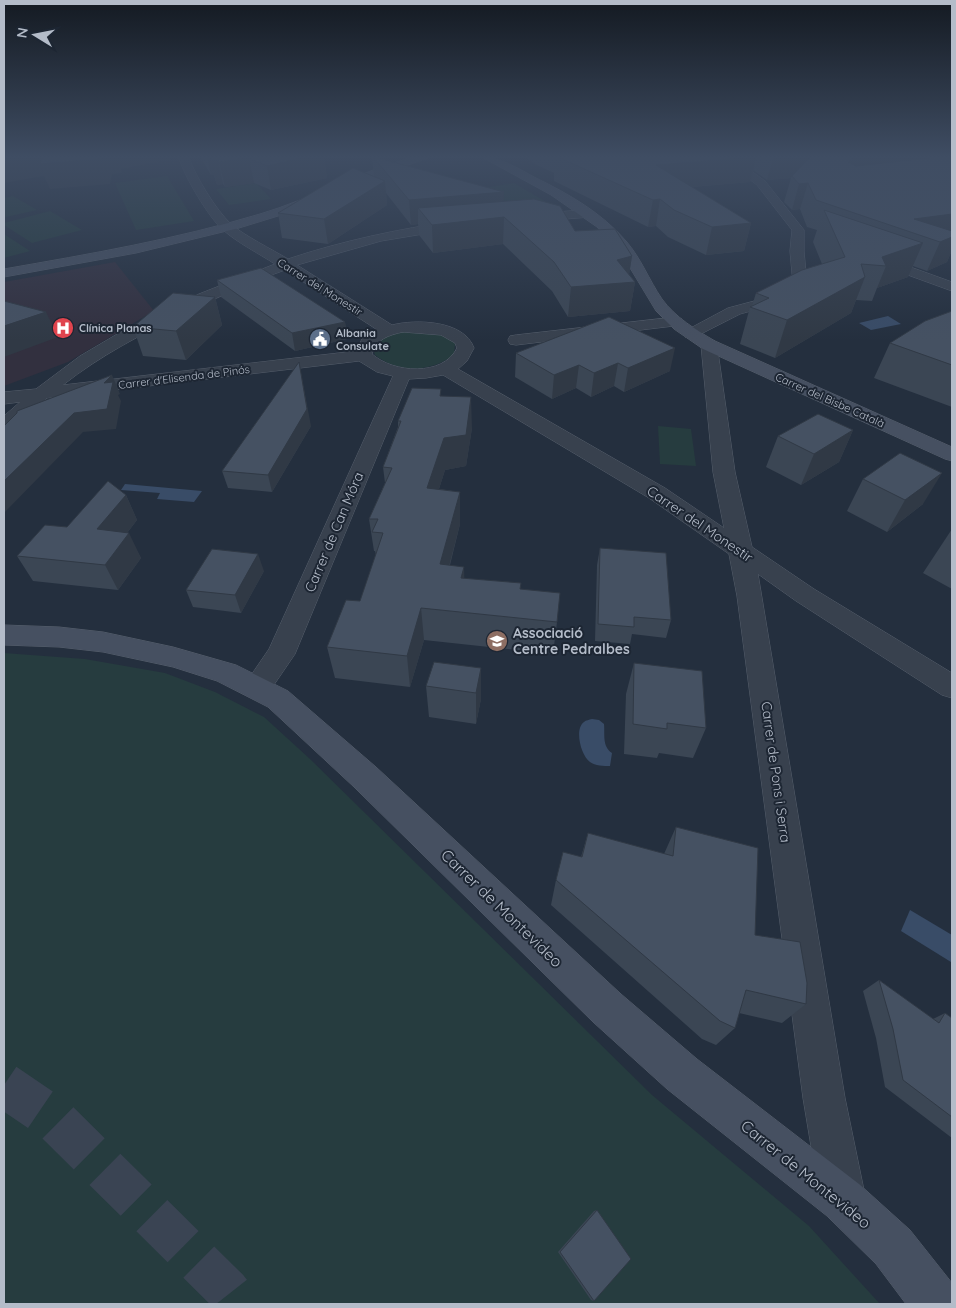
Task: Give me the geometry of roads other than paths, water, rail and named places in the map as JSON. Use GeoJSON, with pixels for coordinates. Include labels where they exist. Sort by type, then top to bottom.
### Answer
{"type":"FeatureCollection","features":[{"type":"Feature","properties":{"kind":"street"},"geometry":{"type":"LineString","coordinates":[[221,219],[227,227]]}},
{"type":"Feature","properties":{"kind":"street"},"geometry":{"type":"LineString","coordinates":[[4,273],[128,250],[253,219]]}},
{"type":"Feature","properties":{"kind":"street","name":"Carrer del Bisbe Català"},"geometry":{"type":"LineString","coordinates":[[592,219],[615,237],[642,276],[657,302],[690,334],[708,344],[952,455]]}},
{"type":"Feature","properties":{"kind":"street"},"geometry":{"type":"LineString","coordinates":[[690,334],[734,312],[793,294],[800,284],[797,251],[804,232],[793,219]]}},
{"type":"Feature","properties":{"kind":"street"},"geometry":{"type":"LineString","coordinates":[[4,426],[40,394],[100,351],[151,323],[219,290],[345,245],[418,229],[470,224]]}},
{"type":"Feature","properties":{"kind":"street","name":"Carrer del Monestir"},"geometry":{"type":"LineString","coordinates":[[227,227],[389,330]]}},
{"type":"Feature","properties":{"kind":"street"},"geometry":{"type":"LineString","coordinates":[[862,254],[952,286]]}},
{"type":"Feature","properties":{"kind":"street"},"geometry":{"type":"LineString","coordinates":[[516,340],[676,322]]}},
{"type":"Feature","properties":{"kind":"street"},"geometry":{"type":"LineString","coordinates":[[426,326],[454,334],[464,344],[464,351],[460,358],[444,368],[415,374],[380,369],[369,362],[363,355],[365,345],[371,338],[389,330],[426,326]]}},
{"type":"Feature","properties":{"kind":"street","name":"Carrer de Pons i Serra"},"geometry":{"type":"LineString","coordinates":[[708,344],[724,472],[750,596],[824,1098],[843,1200]]}},
{"type":"Feature","properties":{"kind":"street","name":"Carrer d'Elisenda de Pinós"},"geometry":{"type":"LineString","coordinates":[[4,398],[363,355]]}},
{"type":"Feature","properties":{"kind":"street","name":"Carrer del Monestir"},"geometry":{"type":"LineString","coordinates":[[444,368],[657,493],[805,595],[952,687]]}},
{"type":"Feature","properties":{"kind":"street","name":"Carrer de Can Móra"},"geometry":{"type":"LineString","coordinates":[[257,687],[281,654],[403,373]]}},
{"type":"Feature","properties":{"kind":"street","name":"Carrer de Montevideo"},"geometry":{"type":"LineString","coordinates":[[4,635],[59,637],[103,642],[173,657],[226,673],[278,699],[300,717],[607,1008],[674,1068],[843,1200],[893,1247],[937,1304]]}},
{"type":"Feature","properties":{"kind":"water"},"geometry":{"type":"Polygon","coordinates":[[[888,316],[901,324],[871,330],[859,323],[888,316]]]}},
{"type":"Feature","properties":{"kind":"water"},"geometry":{"type":"Polygon","coordinates":[[[125,484],[202,491],[194,502],[157,499],[160,493],[121,490],[125,484]]]}},
{"type":"Feature","properties":{"kind":"water"},"geometry":{"type":"Polygon","coordinates":[[[599,720],[604,724],[605,744],[612,753],[610,766],[600,766],[592,763],[587,759],[582,749],[579,730],[585,721],[599,720]]]}},
{"type":"Feature","properties":{"kind":"water"},"geometry":{"type":"Polygon","coordinates":[[[910,910],[952,935],[951,962],[901,931],[910,910]]]}},
{"type":"Feature","properties":{"kind":"tunnel"},"geometry":{"type":"LineString","coordinates":[[4,1085],[54,1119],[227,1290],[238,1304]]}},
{"type":"Feature","properties":{"kind":"place","name":"Clínica Planas"},"geometry":{"type":"Point","coordinates":[63,328]}},
{"type":"Feature","properties":{"kind":"place","name":"Albania Consulate"},"geometry":{"type":"Point","coordinates":[320,339]}},
{"type":"Feature","properties":{"kind":"place","name":"Associació Centre Pedralbes"},"geometry":{"type":"Point","coordinates":[497,641]}}]}
